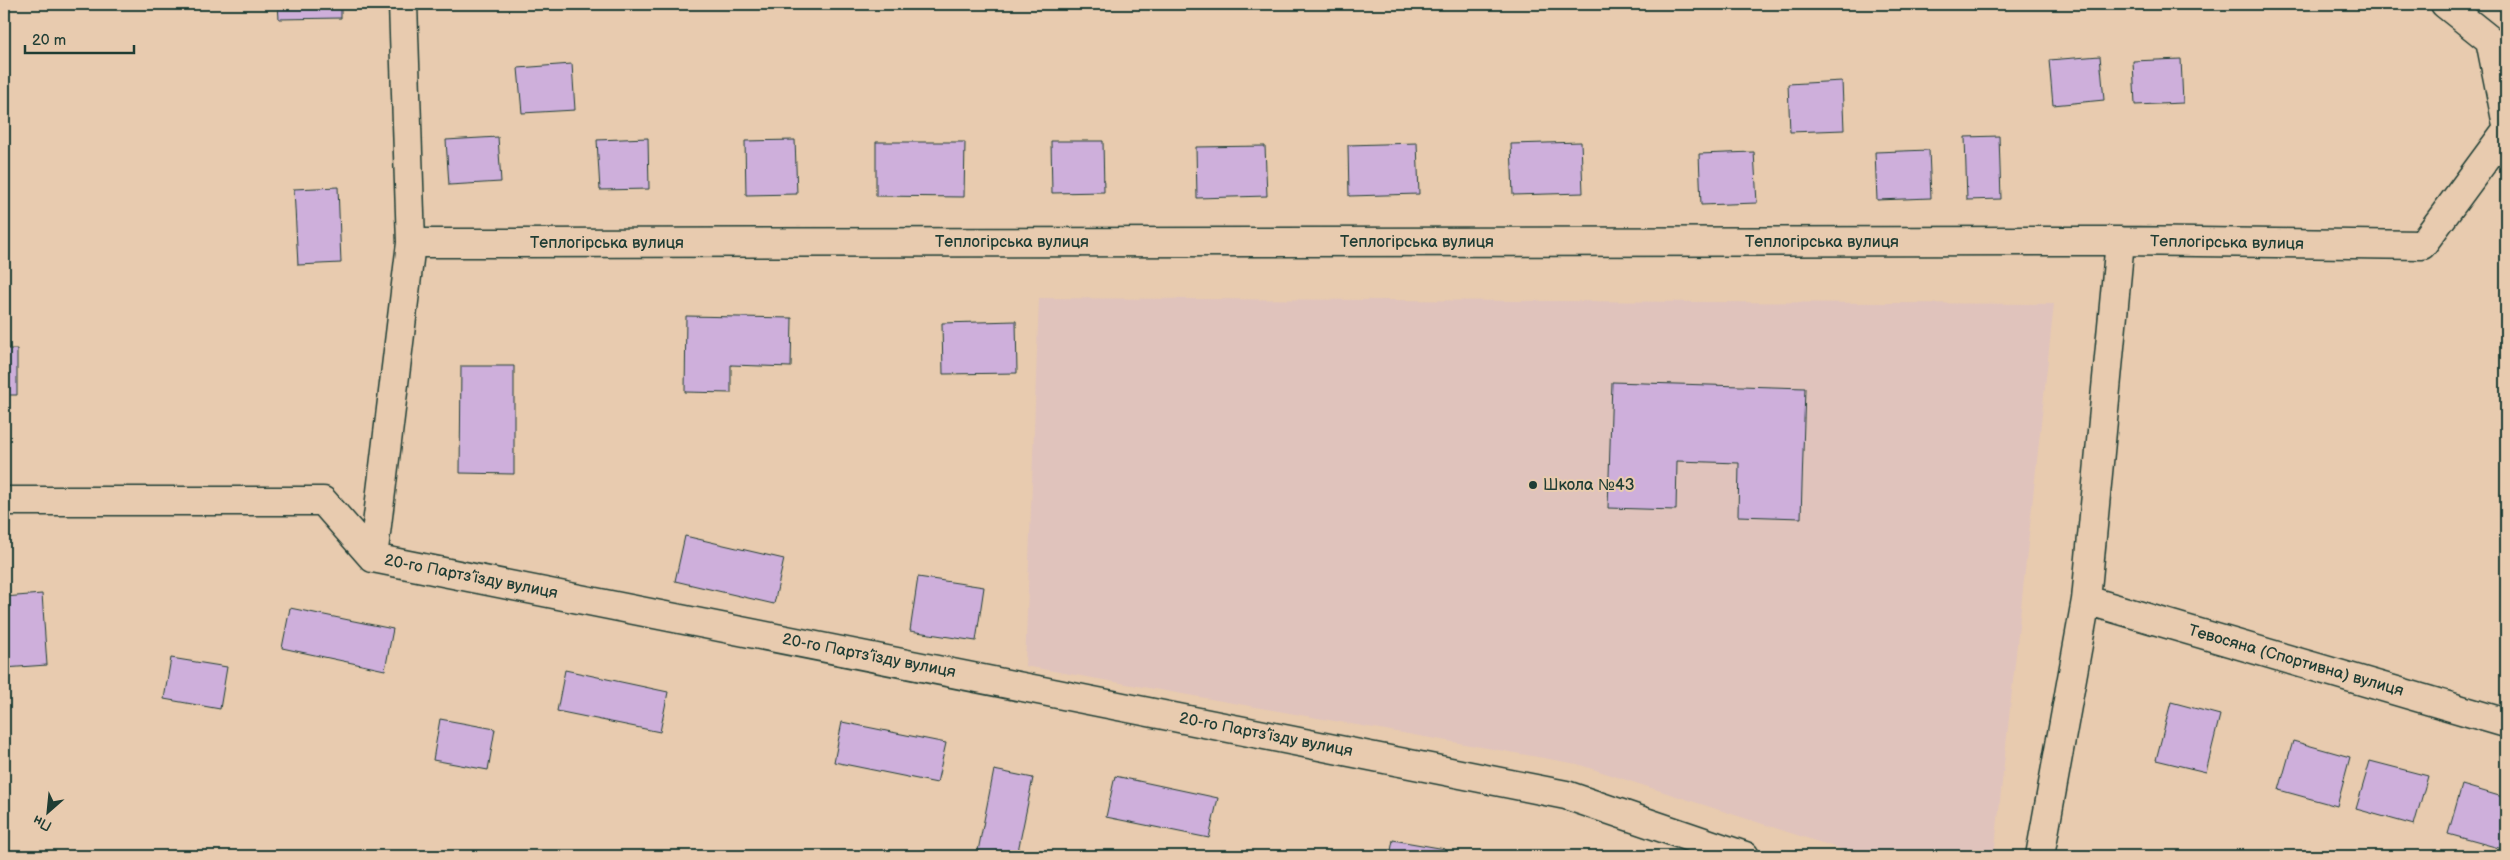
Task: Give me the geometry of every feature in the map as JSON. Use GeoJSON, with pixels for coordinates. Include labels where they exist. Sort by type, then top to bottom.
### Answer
{"type":"FeatureCollection","features":[{"type":"Feature","properties":{"kind":"street"},"geometry":{"type":"LineString","coordinates":[[373,558],[411,243],[403,4]]}},
{"type":"Feature","properties":{"kind":"street"},"geometry":{"type":"LineString","coordinates":[[2445,4],[2490,40],[2506,120]]}},
{"type":"Feature","properties":{"kind":"street","name":"Теплогірська вулиця"},"geometry":{"type":"LineString","coordinates":[[411,243],[2120,242],[2422,245],[2506,131]]}},
{"type":"Feature","properties":{"kind":"street"},"geometry":{"type":"LineString","coordinates":[[2040,856],[2086,600],[2120,242]]}},
{"type":"Feature","properties":{"kind":"street","name":"20-го Партз’їзду вулиця"},"geometry":{"type":"LineString","coordinates":[[4,501],[323,501],[373,558],[1566,795],[1745,856]]}},
{"type":"Feature","properties":{"kind":"street","name":"Тевосяна (Спортивна) вулиця"},"geometry":{"type":"LineString","coordinates":[[2086,600],[2506,723]]}},
{"type":"Feature","properties":{"kind":"shaded area","name":"Школа №43"},"geometry":{"type":"Polygon","coordinates":[[[1039,298],[2054,304],[1994,856],[1862,856],[1577,764],[1025,666],[1039,298]]]}},
{"type":"Feature","properties":{"kind":"building"},"geometry":{"type":"Polygon","coordinates":[[[278,4],[341,4],[341,18],[279,19],[278,4]]]}},
{"type":"Feature","properties":{"kind":"building"},"geometry":{"type":"Polygon","coordinates":[[[2100,56],[2104,100],[2053,105],[2049,60],[2100,56]]]}},
{"type":"Feature","properties":{"kind":"building"},"geometry":{"type":"Polygon","coordinates":[[[2181,59],[2183,103],[2135,105],[2133,61],[2181,59]]]}},
{"type":"Feature","properties":{"kind":"building"},"geometry":{"type":"Polygon","coordinates":[[[572,64],[575,110],[522,113],[518,68],[572,64]]]}},
{"type":"Feature","properties":{"kind":"building"},"geometry":{"type":"Polygon","coordinates":[[[1842,81],[1844,130],[1790,132],[1788,84],[1842,81]]]}},
{"type":"Feature","properties":{"kind":"building"},"geometry":{"type":"Polygon","coordinates":[[[1999,136],[2001,199],[1967,200],[1965,137],[1999,136]]]}},
{"type":"Feature","properties":{"kind":"building"},"geometry":{"type":"Polygon","coordinates":[[[498,137],[501,182],[449,185],[446,140],[498,137]]]}},
{"type":"Feature","properties":{"kind":"building"},"geometry":{"type":"Polygon","coordinates":[[[648,138],[649,189],[600,190],[597,140],[648,138]]]}},
{"type":"Feature","properties":{"kind":"building"},"geometry":{"type":"Polygon","coordinates":[[[795,140],[797,194],[746,195],[745,141],[795,140]]]}},
{"type":"Feature","properties":{"kind":"building"},"geometry":{"type":"Polygon","coordinates":[[[1051,141],[1103,141],[1104,192],[1052,193],[1051,141]]]}},
{"type":"Feature","properties":{"kind":"building"},"geometry":{"type":"Polygon","coordinates":[[[876,142],[965,142],[964,197],[876,196],[876,142]]]}},
{"type":"Feature","properties":{"kind":"building"},"geometry":{"type":"Polygon","coordinates":[[[1581,142],[1583,193],[1513,195],[1511,144],[1581,142]]]}},
{"type":"Feature","properties":{"kind":"building"},"geometry":{"type":"Polygon","coordinates":[[[1417,143],[1419,194],[1349,196],[1348,145],[1417,143]]]}},
{"type":"Feature","properties":{"kind":"building"},"geometry":{"type":"Polygon","coordinates":[[[1265,146],[1267,196],[1197,198],[1196,147],[1265,146]]]}},
{"type":"Feature","properties":{"kind":"building"},"geometry":{"type":"Polygon","coordinates":[[[1929,150],[1931,198],[1877,200],[1875,152],[1929,150]]]}},
{"type":"Feature","properties":{"kind":"building"},"geometry":{"type":"Polygon","coordinates":[[[1754,152],[1757,203],[1701,205],[1699,154],[1754,152]]]}},
{"type":"Feature","properties":{"kind":"building"},"geometry":{"type":"Polygon","coordinates":[[[338,187],[341,263],[298,265],[294,189],[338,187]]]}},
{"type":"Feature","properties":{"kind":"building"},"geometry":{"type":"Polygon","coordinates":[[[686,316],[792,318],[791,367],[731,365],[731,393],[685,392],[686,316]]]}},
{"type":"Feature","properties":{"kind":"building"},"geometry":{"type":"Polygon","coordinates":[[[1016,321],[1017,373],[943,374],[942,323],[1016,321]]]}},
{"type":"Feature","properties":{"kind":"building"},"geometry":{"type":"Polygon","coordinates":[[[4,349],[17,349],[17,395],[4,395],[4,349]]]}},
{"type":"Feature","properties":{"kind":"building"},"geometry":{"type":"Polygon","coordinates":[[[461,366],[514,366],[514,474],[460,473],[461,366]]]}},
{"type":"Feature","properties":{"kind":"building"},"geometry":{"type":"Polygon","coordinates":[[[1612,382],[1805,388],[1801,518],[1738,516],[1739,463],[1677,461],[1676,510],[1608,508],[1612,382]]]}},
{"type":"Feature","properties":{"kind":"building"},"geometry":{"type":"Polygon","coordinates":[[[685,536],[784,559],[774,604],[675,581],[685,536]]]}},
{"type":"Feature","properties":{"kind":"building"},"geometry":{"type":"Polygon","coordinates":[[[918,577],[984,587],[976,641],[910,631],[918,577]]]}},
{"type":"Feature","properties":{"kind":"building"},"geometry":{"type":"Polygon","coordinates":[[[42,594],[47,665],[4,668],[4,597],[42,594]]]}},
{"type":"Feature","properties":{"kind":"building"},"geometry":{"type":"Polygon","coordinates":[[[290,608],[393,629],[385,670],[282,648],[290,608]]]}},
{"type":"Feature","properties":{"kind":"building"},"geometry":{"type":"Polygon","coordinates":[[[171,658],[227,667],[220,709],[164,699],[171,658]]]}},
{"type":"Feature","properties":{"kind":"building"},"geometry":{"type":"Polygon","coordinates":[[[565,670],[668,692],[660,732],[557,711],[565,670]]]}},
{"type":"Feature","properties":{"kind":"building"},"geometry":{"type":"Polygon","coordinates":[[[2171,702],[2220,715],[2206,772],[2156,760],[2171,702]]]}},
{"type":"Feature","properties":{"kind":"building"},"geometry":{"type":"Polygon","coordinates":[[[440,719],[495,729],[488,770],[433,760],[440,719]]]}},
{"type":"Feature","properties":{"kind":"building"},"geometry":{"type":"Polygon","coordinates":[[[842,722],[946,743],[937,783],[834,762],[842,722]]]}},
{"type":"Feature","properties":{"kind":"building"},"geometry":{"type":"Polygon","coordinates":[[[2293,741],[2350,757],[2337,806],[2279,790],[2293,741]]]}},
{"type":"Feature","properties":{"kind":"building"},"geometry":{"type":"Polygon","coordinates":[[[2370,761],[2428,776],[2414,825],[2356,809],[2370,761]]]}},
{"type":"Feature","properties":{"kind":"building"},"geometry":{"type":"Polygon","coordinates":[[[994,770],[1033,778],[1017,856],[977,856],[994,770]]]}},
{"type":"Feature","properties":{"kind":"building"},"geometry":{"type":"Polygon","coordinates":[[[1115,776],[1218,798],[1209,838],[1106,817],[1115,776]]]}},
{"type":"Feature","properties":{"kind":"building"},"geometry":{"type":"Polygon","coordinates":[[[2462,785],[2506,798],[2506,850],[2448,834],[2462,785]]]}},
{"type":"Feature","properties":{"kind":"building"},"geometry":{"type":"Polygon","coordinates":[[[1393,840],[1445,849],[1444,856],[1390,856],[1393,840]]]}},
{"type":"Feature","properties":{"kind":"place","name":"Школа №43"},"geometry":{"type":"Point","coordinates":[1533,485]}}]}
